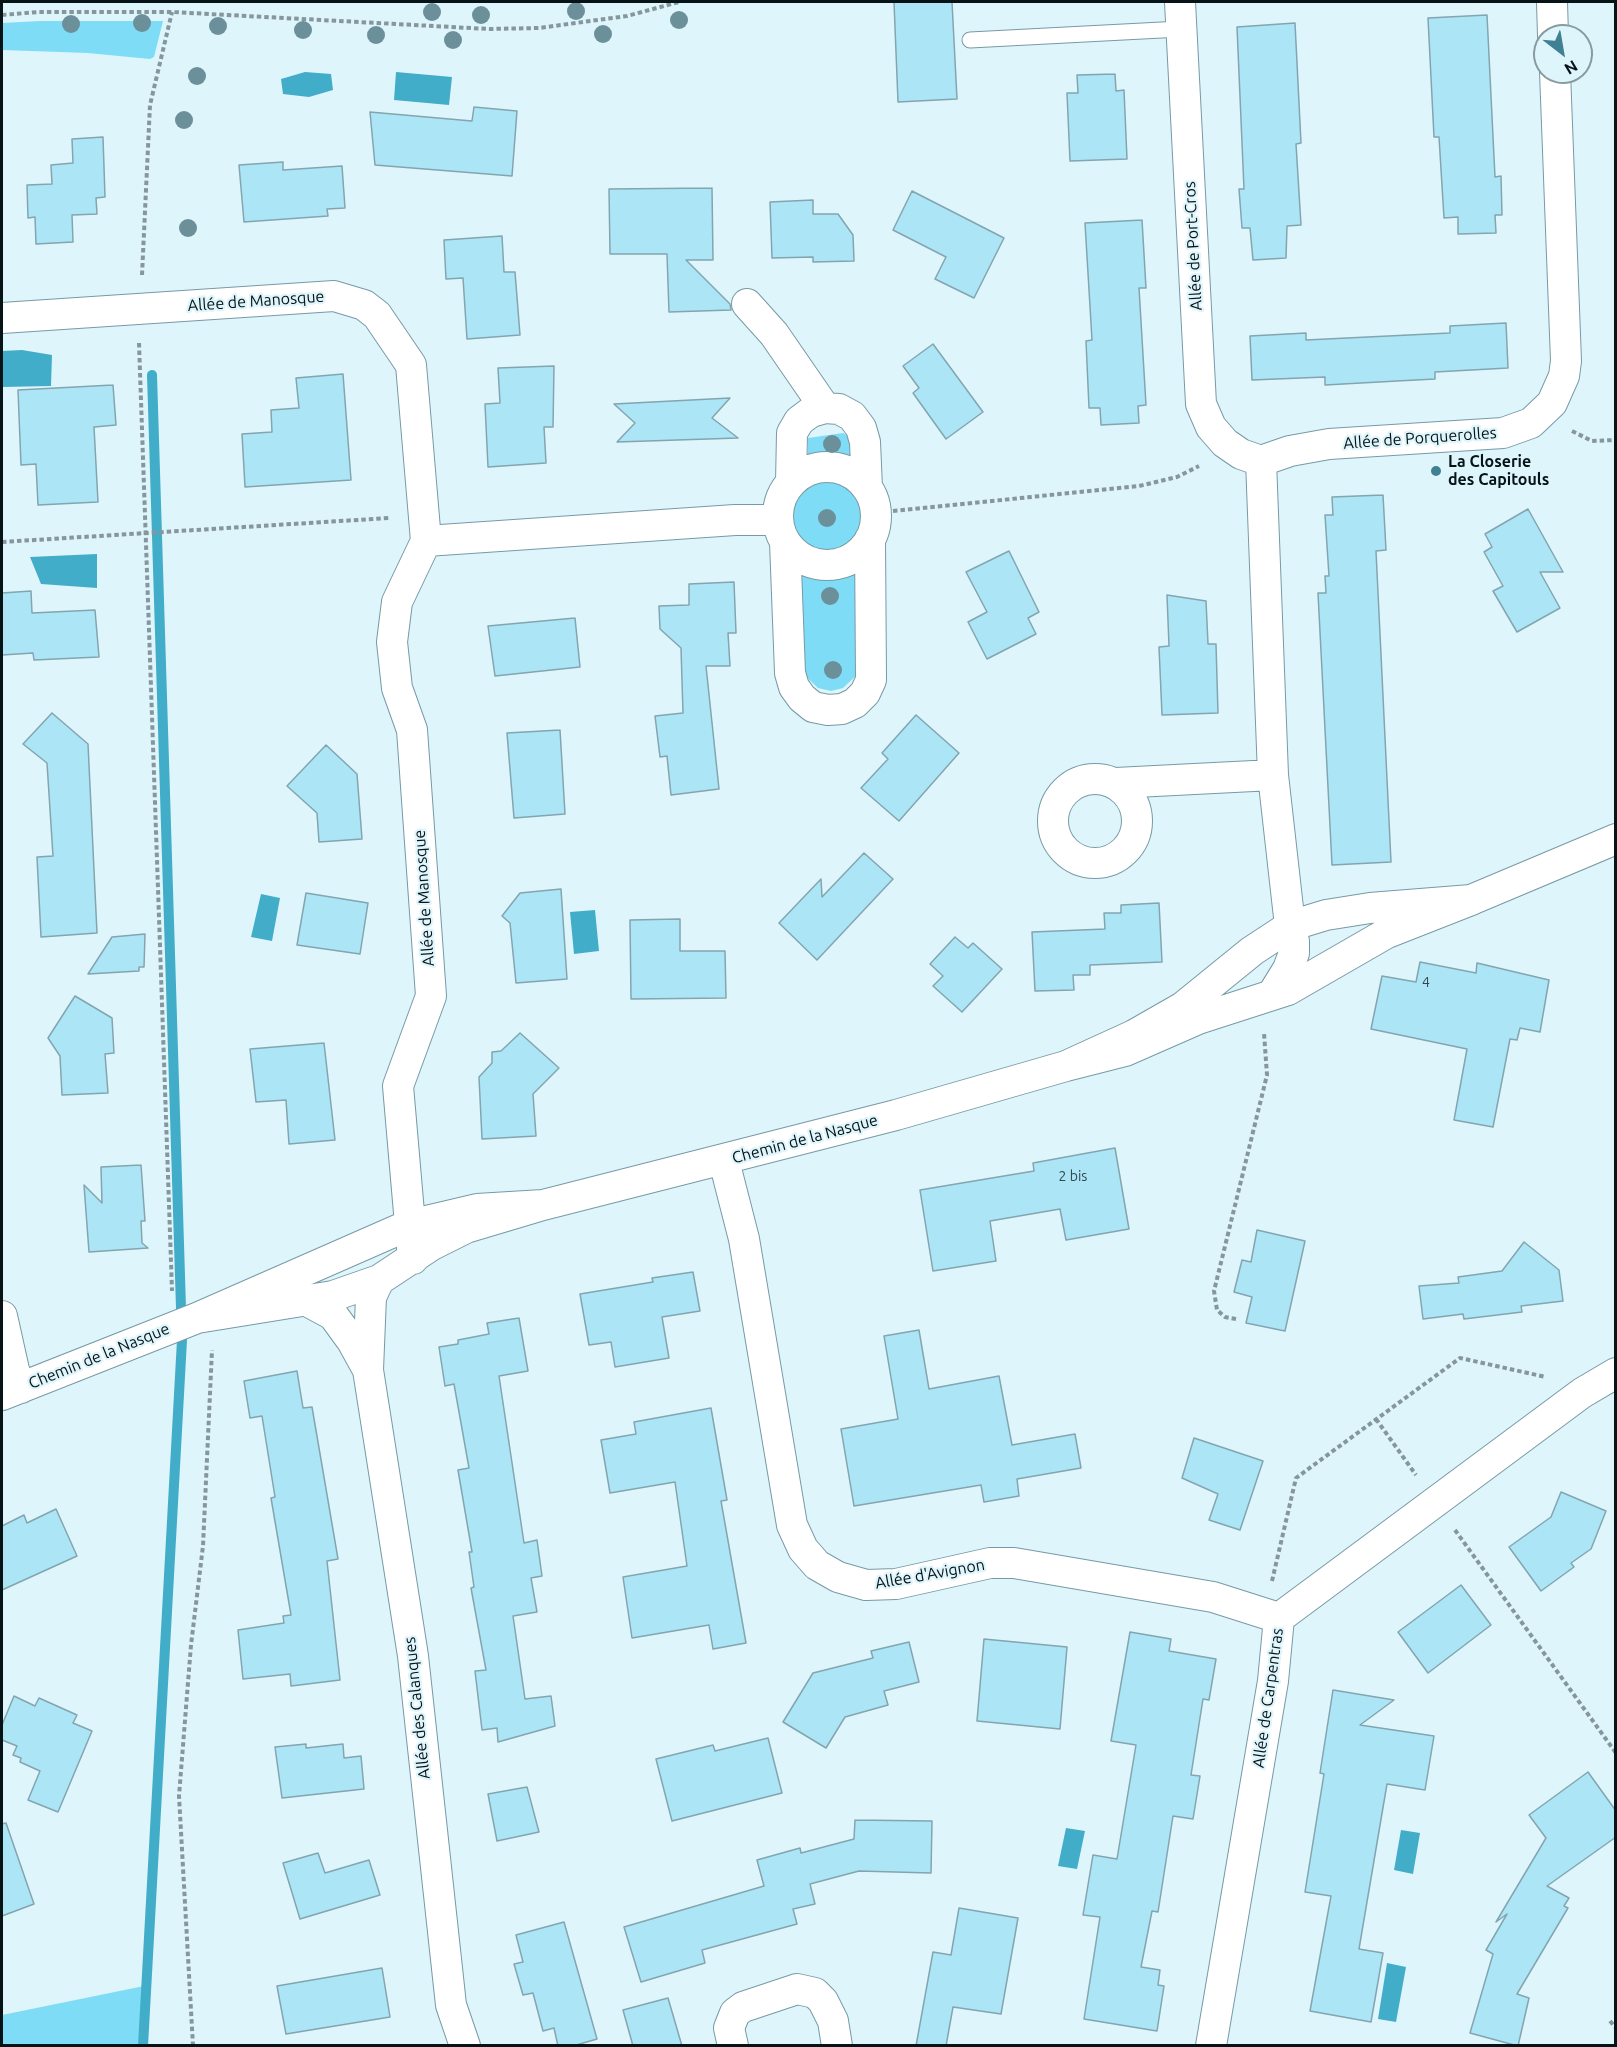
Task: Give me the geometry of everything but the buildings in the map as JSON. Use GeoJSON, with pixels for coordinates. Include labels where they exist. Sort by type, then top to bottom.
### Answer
{"type":"FeatureCollection","features":[{"type":"Feature","properties":{"kind":"street"},"geometry":{"type":"LineString","coordinates":[[1552,2],[1553,24]]}},
{"type":"Feature","properties":{"kind":"street","name":"Allée de Port-Cros"},"geometry":{"type":"LineString","coordinates":[[1181,15],[1201,404],[1211,427],[1225,443],[1250,458],[1261,461]]}},
{"type":"Feature","properties":{"kind":"street","name":"Allée de Porquerolles"},"geometry":{"type":"LineString","coordinates":[[1261,461],[1290,451],[1329,444],[1503,433],[1531,423],[1542,415],[1559,390],[1566,361],[1554,84]]}},
{"type":"Feature","properties":{"kind":"street","name":"Allée de Manosque"},"geometry":{"type":"LineString","coordinates":[[2,318],[334,296],[364,305],[377,315],[406,354],[411,365],[424,529],[397,602],[392,642],[397,688],[412,730],[431,996],[398,1086],[413,1259]]}},
{"type":"Feature","properties":{"kind":"street"},"geometry":{"type":"LineString","coordinates":[[747,304],[774,334],[825,408]]}},
{"type":"Feature","properties":{"kind":"street"},"geometry":{"type":"LineString","coordinates":[[791,483],[792,433],[799,421],[811,412],[825,408],[846,413],[861,428],[865,442],[871,499],[876,518],[870,539],[871,680],[855,703],[842,709],[828,710],[813,707],[802,698],[794,687],[790,673],[779,504],[791,483],[810,470],[825,467],[842,470],[855,476],[871,499]]}},
{"type":"Feature","properties":{"kind":"street"},"geometry":{"type":"LineString","coordinates":[[1243,958],[1242,977],[1262,998],[1282,982],[1294,953],[1273,775],[1261,461]]}},
{"type":"Feature","properties":{"kind":"street"},"geometry":{"type":"LineString","coordinates":[[424,529],[735,520],[781,531],[791,550],[804,560],[820,566],[836,565],[852,559],[870,539]]}},
{"type":"Feature","properties":{"kind":"street"},"geometry":{"type":"LineString","coordinates":[[1116,783],[1273,775]]}},
{"type":"Feature","properties":{"kind":"street","name":"Chemin de la Nasque"},"geometry":{"type":"LineString","coordinates":[[197,1318],[320,1299],[379,1280],[432,1245],[466,1228],[543,1205],[724,1161],[1125,1051],[1198,1019],[1262,998],[1322,972],[1356,949],[1387,933],[1616,839]]}},
{"type":"Feature","properties":{"kind":"street","name":"Chemin de la Nasque"},"geometry":{"type":"LineString","coordinates":[[1066,1066],[1134,1035],[1183,1007],[1243,958],[1290,926],[1326,915],[1370,908],[1471,900]]}},
{"type":"Feature","properties":{"kind":"street","name":"Chemin de la Nasque"},"geometry":{"type":"LineString","coordinates":[[1290,926],[1302,939],[1324,949],[1356,949]]}},
{"type":"Feature","properties":{"kind":"street","name":"Allée d'Avignon"},"geometry":{"type":"LineString","coordinates":[[724,1161],[744,1239],[792,1525],[803,1549],[817,1565],[838,1577],[866,1585],[896,1584],[980,1565],[1014,1563],[1213,1597],[1272,1616]]}},
{"type":"Feature","properties":{"kind":"street","name":"Chemin de la Nasque"},"geometry":{"type":"LineString","coordinates":[[11,1391],[197,1318],[409,1225],[477,1209],[543,1205]]}},
{"type":"Feature","properties":{"kind":"street"},"geometry":{"type":"LineString","coordinates":[[320,1299],[355,1248]]}},
{"type":"Feature","properties":{"kind":"street","name":"Allée des Calanques"},"geometry":{"type":"LineString","coordinates":[[379,1280],[371,1297],[368,1370],[413,1656],[451,2005],[465,2046]]}},
{"type":"Feature","properties":{"kind":"street","name":"Allée des Calanques"},"geometry":{"type":"LineString","coordinates":[[320,1299],[321,1307],[337,1320],[368,1370]]}},
{"type":"Feature","properties":{"kind":"street"},"geometry":{"type":"LineString","coordinates":[[2,1316],[14,1370],[11,1391]]}},
{"type":"Feature","properties":{"kind":"street","name":"Allée de Carpentras"},"geometry":{"type":"LineString","coordinates":[[1211,2046],[1273,1682],[1272,1616],[1435,1503],[1582,1393],[1616,1373]]}},
{"type":"Feature","properties":{"kind":"street"},"geometry":{"type":"LineString","coordinates":[[733,2046],[729,2028],[735,2013],[765,2000],[806,1989],[815,1993],[829,2011],[837,2046]]}},
{"type":"Feature","properties":{"kind":"lane"},"geometry":{"type":"LineString","coordinates":[[970,40],[1181,15]]}},
{"type":"Feature","properties":{"kind":"path"},"geometry":{"type":"LineString","coordinates":[[2,15],[38,12],[172,12],[489,29],[539,28],[627,16],[679,2]]}},
{"type":"Feature","properties":{"kind":"path"},"geometry":{"type":"LineString","coordinates":[[170,1290],[138,308],[142,274],[150,105],[172,12]]}},
{"type":"Feature","properties":{"kind":"path"},"geometry":{"type":"LineString","coordinates":[[1542,415],[1592,441],[1616,440]]}},
{"type":"Feature","properties":{"kind":"path"},"geometry":{"type":"LineString","coordinates":[[871,499],[922,509],[1140,486],[1196,469],[1225,443]]}},
{"type":"Feature","properties":{"kind":"path"},"geometry":{"type":"LineString","coordinates":[[2,542],[166,530],[424,529]]}},
{"type":"Feature","properties":{"kind":"path"},"geometry":{"type":"LineString","coordinates":[[1236,1319],[1225,1317],[1217,1310],[1214,1291],[1268,1075],[1262,998]]}},
{"type":"Feature","properties":{"kind":"path"},"geometry":{"type":"LineString","coordinates":[[193,2046],[179,1796],[191,1645],[203,1546],[213,1341],[197,1318]]}},
{"type":"Feature","properties":{"kind":"path"},"geometry":{"type":"LineString","coordinates":[[1272,1616],[1296,1478],[1460,1358],[1539,1374],[1582,1393]]}},
{"type":"Feature","properties":{"kind":"path"},"geometry":{"type":"LineString","coordinates":[[1376,1419],[1616,1753]]}},
{"type":"Feature","properties":{"kind":"path"},"geometry":{"type":"LineString","coordinates":[[1610,2021],[1616,2028]]}},
{"type":"Feature","properties":{"kind":"shaded area"},"geometry":{"type":"Polygon","coordinates":[[[163,21],[154,57],[150,59],[88,53],[2,50],[2,23],[163,21]]]}},
{"type":"Feature","properties":{"kind":"shaded area"},"geometry":{"type":"Polygon","coordinates":[[[305,72],[331,74],[333,90],[309,97],[283,94],[281,79],[305,72]]]}},
{"type":"Feature","properties":{"kind":"shaded area"},"geometry":{"type":"Polygon","coordinates":[[[396,72],[452,77],[449,105],[394,100],[396,72]]]}},
{"type":"Feature","properties":{"kind":"shaded area"},"geometry":{"type":"Polygon","coordinates":[[[22,350],[52,355],[51,386],[2,387],[2,351],[22,350]]]}},
{"type":"Feature","properties":{"kind":"shaded area"},"geometry":{"type":"Polygon","coordinates":[[[843,433],[850,437],[851,457],[808,454],[808,438],[843,433]]]}},
{"type":"Feature","properties":{"kind":"shaded area"},"geometry":{"type":"Polygon","coordinates":[[[825,480],[839,483],[851,490],[858,502],[861,516],[858,530],[851,542],[839,549],[825,552],[811,549],[799,542],[792,530],[789,516],[792,502],[799,490],[811,483],[825,480]]]}},
{"type":"Feature","properties":{"kind":"shaded area"},"geometry":{"type":"Polygon","coordinates":[[[97,554],[97,588],[41,584],[30,557],[97,554]]]}},
{"type":"Feature","properties":{"kind":"shaded area"},"geometry":{"type":"Polygon","coordinates":[[[860,567],[859,673],[843,688],[831,691],[818,688],[801,672],[797,570],[822,578],[849,573],[860,567]]]}},
{"type":"Feature","properties":{"kind":"shaded area"},"geometry":{"type":"Polygon","coordinates":[[[261,894],[280,898],[272,941],[251,937],[261,894]]]}},
{"type":"Feature","properties":{"kind":"shaded area"},"geometry":{"type":"Polygon","coordinates":[[[595,910],[599,951],[574,954],[570,912],[595,910]]]}},
{"type":"Feature","properties":{"kind":"shaded area"},"geometry":{"type":"Polygon","coordinates":[[[1066,1828],[1085,1831],[1077,1869],[1058,1866],[1066,1828]]]}},
{"type":"Feature","properties":{"kind":"shaded area"},"geometry":{"type":"Polygon","coordinates":[[[1401,1830],[1420,1833],[1413,1874],[1394,1870],[1401,1830]]]}},
{"type":"Feature","properties":{"kind":"shaded area"},"geometry":{"type":"Polygon","coordinates":[[[1387,1963],[1406,1967],[1396,2022],[1378,2019],[1387,1963]]]}},
{"type":"Feature","properties":{"kind":"shaded area"},"geometry":{"type":"Polygon","coordinates":[[[144,1986],[143,2045],[2,2045],[2,2015],[144,1986]]]}},
{"type":"Feature","properties":{"kind":"waterway"},"geometry":{"type":"LineString","coordinates":[[143,2046],[182,1340],[152,375]]}},
{"type":"Feature","properties":{"kind":"place","name":"La Closerie des Capitouls"},"geometry":{"type":"Point","coordinates":[1436,471]}}]}
